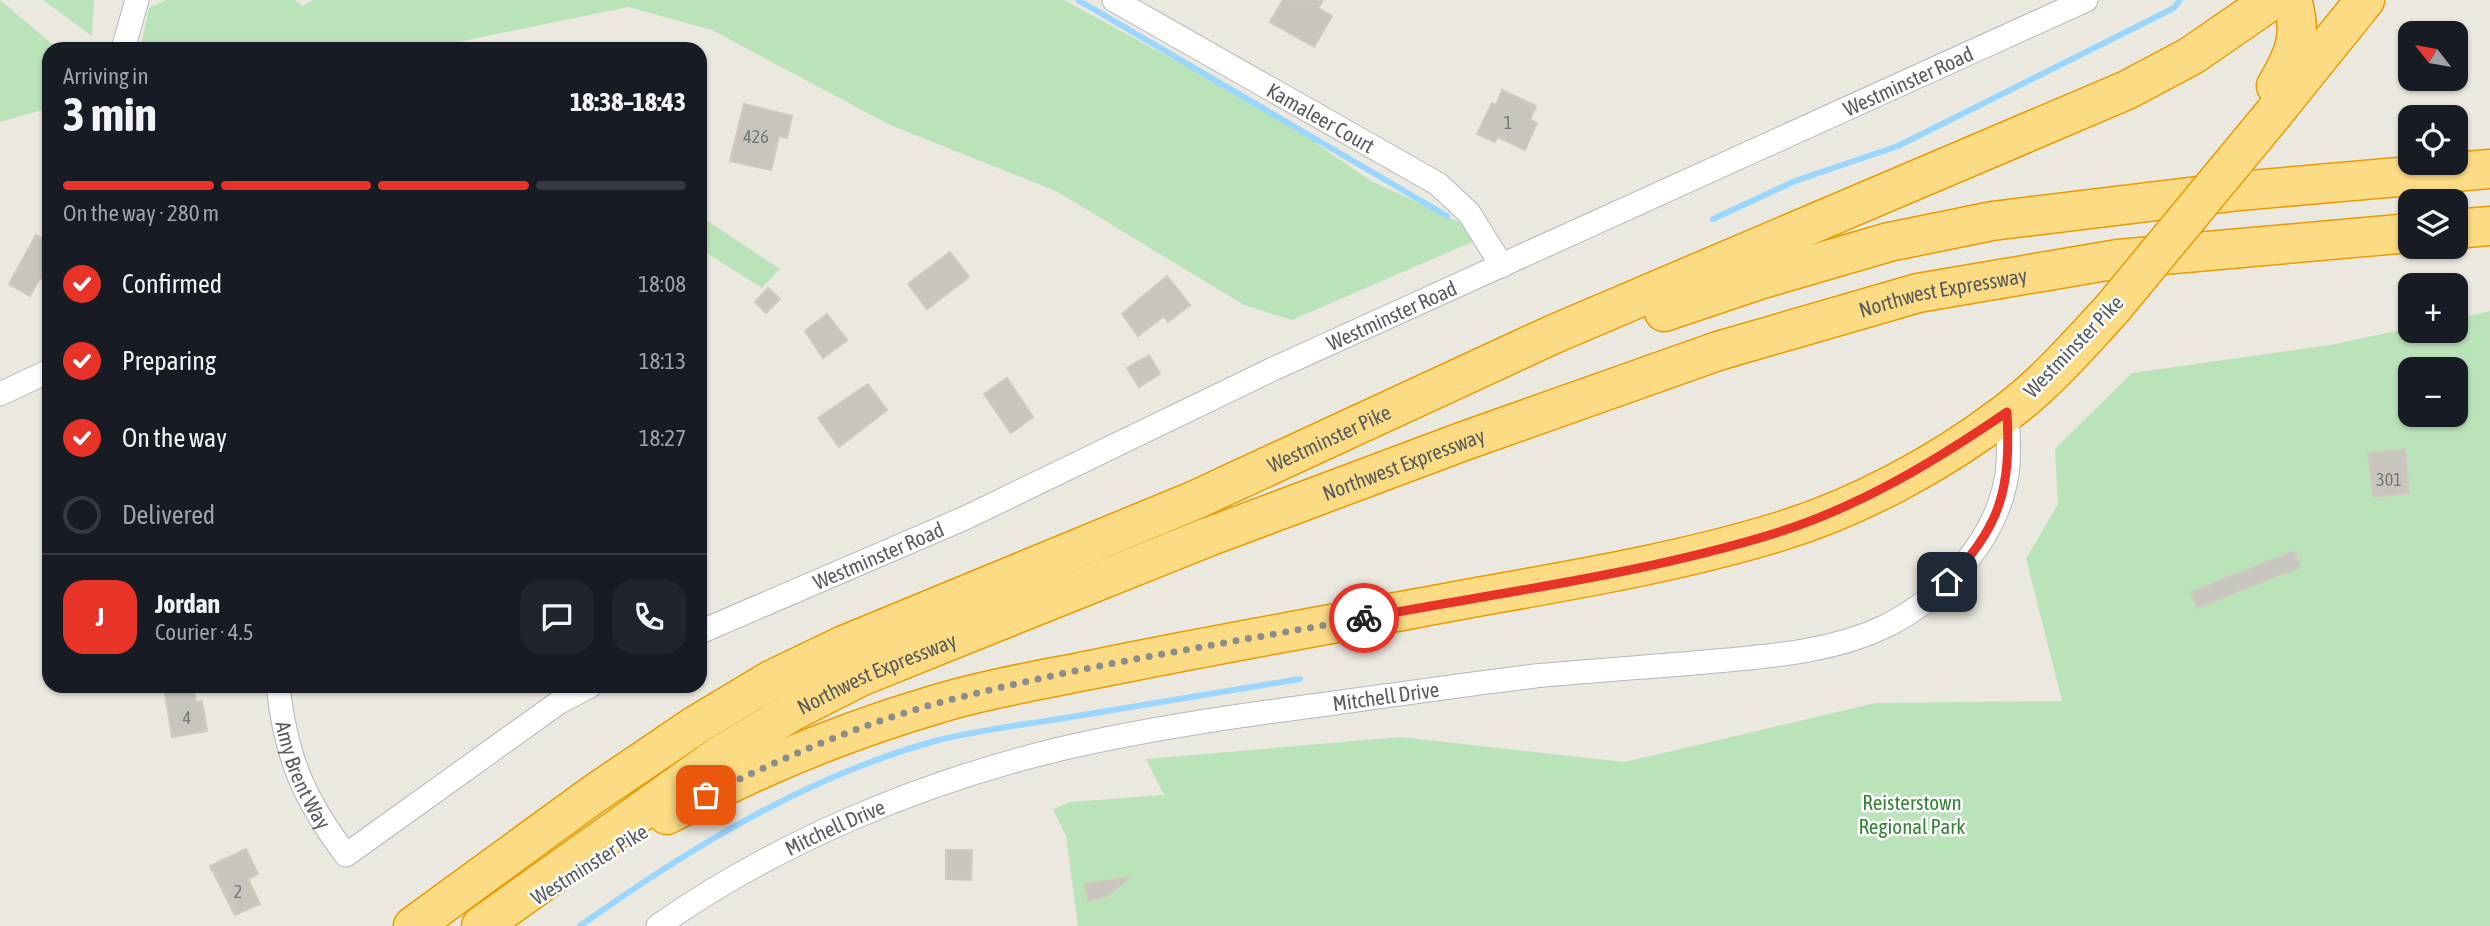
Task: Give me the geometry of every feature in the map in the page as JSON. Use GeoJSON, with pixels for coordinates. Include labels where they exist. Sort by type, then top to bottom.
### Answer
{"type":"FeatureCollection","features":[{"type":"Feature","properties":{"kind":"highway","name":"Westminster Pike"},"geometry":{"type":"LineString","coordinates":[[413,926],[594,794],[696,725],[771,680],[902,620],[1193,500],[1554,334],[2127,90],[2191,56],[2272,0]]}},
{"type":"Feature","properties":{"kind":"highway"},"geometry":{"type":"LineString","coordinates":[[2263,115],[2295,50],[2298,20],[2292,0]]}},
{"type":"Feature","properties":{"kind":"highway"},"geometry":{"type":"LineString","coordinates":[[2330,0],[2336,0]]}},
{"type":"Feature","properties":{"kind":"highway","name":"Westminster Pike"},"geometry":{"type":"LineString","coordinates":[[490,926],[668,814],[744,776],[863,727],[937,704],[1008,687],[1596,575],[1779,532],[1843,508],[1953,449],[2007,412],[2079,346],[2101,309],[2263,115],[2365,0]]}},
{"type":"Feature","properties":{"kind":"highway","name":"Northwest Expressway"},"geometry":{"type":"LineString","coordinates":[[1193,500],[1353,439],[1689,303],[1889,242],[2006,219],[2239,191],[2490,169]]}},
{"type":"Feature","properties":{"kind":"highway"},"geometry":{"type":"LineString","coordinates":[[2468,228],[2490,226]]}},
{"type":"Feature","properties":{"kind":"highway","name":"Northwest Expressway"},"geometry":{"type":"LineString","coordinates":[[481,926],[719,756],[793,711],[862,676],[1208,537],[1477,437],[1717,351],[1918,293],[2118,260],[2398,234]]}},
{"type":"Feature","properties":{"kind":"street"},"geometry":{"type":"LineString","coordinates":[[125,42],[137,0]]}},
{"type":"Feature","properties":{"kind":"street","name":"Kamaleer Court"},"geometry":{"type":"LineString","coordinates":[[1114,0],[1438,184],[1469,213],[1502,266]]}},
{"type":"Feature","properties":{"kind":"street","name":"Westminster Road"},"geometry":{"type":"LineString","coordinates":[[707,629],[965,518],[1273,369],[2086,0]]}},
{"type":"Feature","properties":{"kind":"street"},"geometry":{"type":"LineString","coordinates":[[0,394],[42,374]]}},
{"type":"Feature","properties":{"kind":"street","name":"Mitchell Drive"},"geometry":{"type":"LineString","coordinates":[[658,926],[739,874],[869,811],[1058,750],[1285,710],[1535,676],[1794,653],[1837,643],[1886,626],[1920,605],[1970,558],[2001,502],[2008,473],[2007,412]]}},
{"type":"Feature","properties":{"kind":"street","name":"Amy Brent Way"},"geometry":{"type":"LineString","coordinates":[[279,693],[291,755],[302,789],[315,814],[346,855],[558,703],[577,693]]}},
{"type":"Feature","properties":{"kind":"green space"},"geometry":{"type":"Polygon","coordinates":[[[0,0],[50,42],[42,42],[42,110],[0,122],[0,0]]]}},
{"type":"Feature","properties":{"kind":"green space"},"geometry":{"type":"Polygon","coordinates":[[[43,0],[94,0],[92,36],[43,0]]]}},
{"type":"Feature","properties":{"kind":"green space"},"geometry":{"type":"Polygon","coordinates":[[[166,0],[295,0],[303,6],[313,0],[1064,0],[1275,115],[1371,181],[1488,235],[1292,320],[1244,305],[1056,191],[890,125],[712,30],[628,7],[458,42],[142,42],[149,8],[166,0]]]}},
{"type":"Feature","properties":{"kind":"green space"},"geometry":{"type":"Polygon","coordinates":[[[707,221],[780,269],[762,288],[707,253],[707,221]]]}},
{"type":"Feature","properties":{"kind":"green space","name":"Reisterstown Regional Park"},"geometry":{"type":"Polygon","coordinates":[[[2490,311],[2490,926],[1078,926],[1066,836],[1053,809],[1070,802],[1164,795],[1146,759],[1401,737],[1625,762],[1875,703],[2062,701],[2026,559],[2058,504],[2055,449],[2132,373],[2330,345],[2398,331],[2398,343],[2468,343],[2468,316],[2490,311]]]}},
{"type":"Feature","properties":{"kind":"building"},"geometry":{"type":"Polygon","coordinates":[[[1283,0],[1323,0],[1318,8],[1332,16],[1314,47],[1270,22],[1283,0]]]}},
{"type":"Feature","properties":{"kind":"building"},"geometry":{"type":"Polygon","coordinates":[[[1502,90],[1536,106],[1530,120],[1537,123],[1525,150],[1498,137],[1495,142],[1477,134],[1492,103],[1496,105],[1502,90]]]}},
{"type":"Feature","properties":{"kind":"building"},"geometry":{"type":"Polygon","coordinates":[[[744,104],[792,116],[787,138],[779,136],[771,170],[730,161],[744,104]]]}},
{"type":"Feature","properties":{"kind":"building"},"geometry":{"type":"Polygon","coordinates":[[[36,235],[42,238],[42,279],[40,278],[30,296],[9,284],[36,235]]]}},
{"type":"Feature","properties":{"kind":"building"},"geometry":{"type":"Polygon","coordinates":[[[950,252],[969,277],[927,309],[908,284],[950,252]]]}},
{"type":"Feature","properties":{"kind":"building"},"geometry":{"type":"Polygon","coordinates":[[[1167,276],[1190,305],[1168,322],[1164,316],[1138,336],[1122,314],[1167,276]]]}},
{"type":"Feature","properties":{"kind":"building"},"geometry":{"type":"Polygon","coordinates":[[[768,288],[780,299],[766,313],[755,302],[768,288]]]}},
{"type":"Feature","properties":{"kind":"building"},"geometry":{"type":"Polygon","coordinates":[[[827,314],[847,340],[823,358],[805,331],[827,314]]]}},
{"type":"Feature","properties":{"kind":"building"},"geometry":{"type":"Polygon","coordinates":[[[1149,355],[1160,374],[1139,387],[1127,368],[1149,355]]]}},
{"type":"Feature","properties":{"kind":"building"},"geometry":{"type":"Polygon","coordinates":[[[1007,378],[1033,417],[1011,433],[984,394],[1007,378]]]}},
{"type":"Feature","properties":{"kind":"building"},"geometry":{"type":"Polygon","coordinates":[[[868,384],[887,410],[839,447],[818,418],[868,384]]]}},
{"type":"Feature","properties":{"kind":"building"},"geometry":{"type":"Polygon","coordinates":[[[2405,449],[2409,493],[2373,497],[2368,453],[2405,449]]]}},
{"type":"Feature","properties":{"kind":"building"},"geometry":{"type":"Polygon","coordinates":[[[2294,551],[2300,567],[2197,608],[2191,592],[2294,551]]]}},
{"type":"Feature","properties":{"kind":"building"},"geometry":{"type":"Polygon","coordinates":[[[165,693],[194,693],[196,702],[202,701],[207,731],[172,737],[165,693]]]}},
{"type":"Feature","properties":{"kind":"building"},"geometry":{"type":"Polygon","coordinates":[[[246,849],[258,874],[248,879],[260,904],[235,915],[210,866],[246,849]]]}},
{"type":"Feature","properties":{"kind":"building"},"geometry":{"type":"Polygon","coordinates":[[[946,850],[972,850],[971,880],[946,879],[946,850]]]}},
{"type":"Feature","properties":{"kind":"building"},"geometry":{"type":"Polygon","coordinates":[[[1130,877],[1107,896],[1088,900],[1085,884],[1130,877]]]}},
{"type":"Feature","properties":{"kind":"waterway"},"geometry":{"type":"LineString","coordinates":[[1078,0],[1447,216]]}},
{"type":"Feature","properties":{"kind":"waterway"},"geometry":{"type":"LineString","coordinates":[[1713,219],[1795,181],[1898,146],[2174,8],[2180,0]]}},
{"type":"Feature","properties":{"kind":"waterway"},"geometry":{"type":"LineString","coordinates":[[580,926],[663,870],[749,818],[840,774],[887,756],[967,734],[1300,679]]}},
{"type":"Feature","properties":{"kind":"way so far"},"geometry":{"type":"LineString","coordinates":[[706,795],[744,776],[863,727],[937,704],[1118,664],[1364,618]]}},
{"type":"Feature","properties":{"kind":"route"},"geometry":{"type":"LineString","coordinates":[[1364,618],[1596,575],[1779,532],[1843,508],[1893,482],[1953,449],[2007,412],[2008,473],[2001,502],[1970,558],[1947,582]]}}]}
